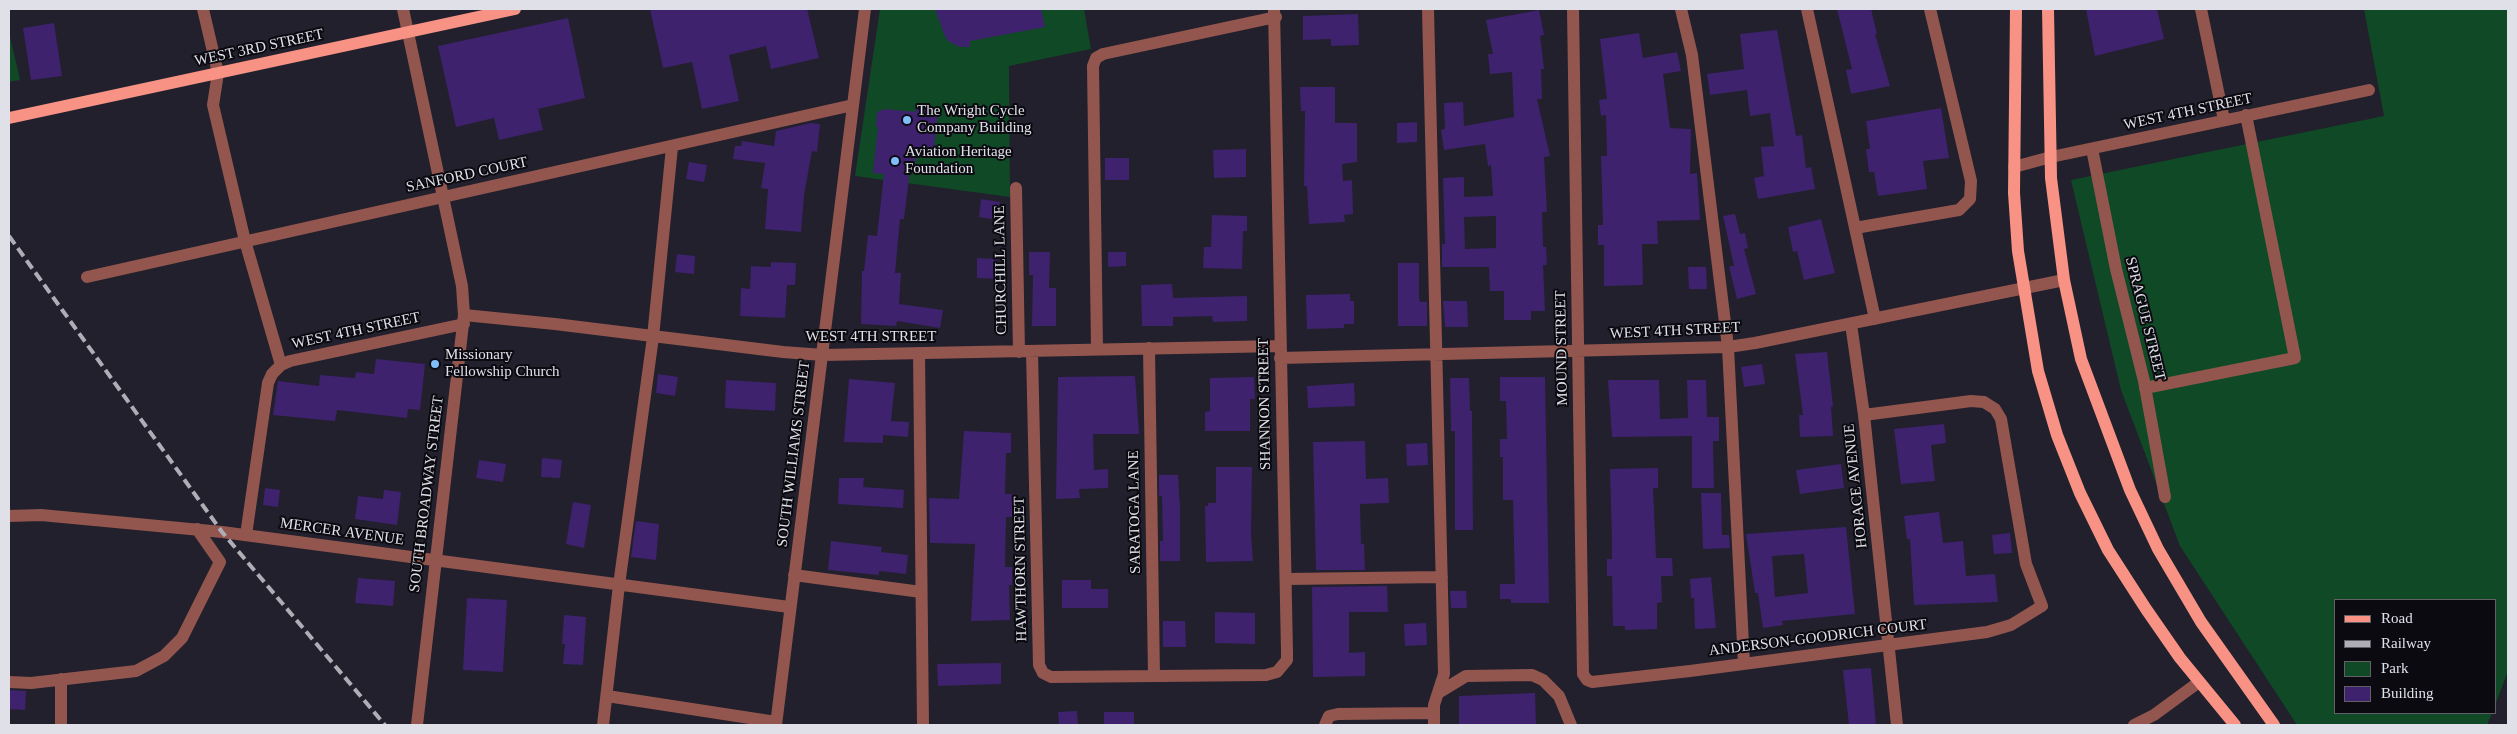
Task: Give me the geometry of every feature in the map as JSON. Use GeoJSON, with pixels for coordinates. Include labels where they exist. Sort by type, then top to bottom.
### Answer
{"type":"FeatureCollection","features":[{"type":"Feature","properties":{"kind":"main road","name":"WEST 3RD STREET"},"geometry":{"type":"LineString","coordinates":[[9,118],[515,9]]}},
{"type":"Feature","properties":{"kind":"main road"},"geometry":{"type":"LineString","coordinates":[[2016,9],[2014,167],[2018,251],[2038,370],[2057,435],[2080,493],[2108,550],[2140,600],[2200,682],[2235,725]]}},
{"type":"Feature","properties":{"kind":"main road"},"geometry":{"type":"LineString","coordinates":[[2048,9],[2050,157],[2055,217],[2064,280],[2081,359],[2130,490],[2158,549],[2201,622],[2274,725]]}},
{"type":"Feature","properties":{"kind":"street"},"geometry":{"type":"LineString","coordinates":[[203,9],[218,73],[213,106],[245,241],[281,365]]}},
{"type":"Feature","properties":{"kind":"street","name":"SOUTH BROADWAY STREET"},"geometry":{"type":"LineString","coordinates":[[403,9],[462,286],[464,320],[417,725]]}},
{"type":"Feature","properties":{"kind":"street","name":"SOUTH WILLIAMS STREET"},"geometry":{"type":"LineString","coordinates":[[776,724],[865,9]]}},
{"type":"Feature","properties":{"kind":"street"},"geometry":{"type":"LineString","coordinates":[[1325,725],[1329,716],[1338,714],[1434,719],[1438,693],[1444,674],[1428,9]]}},
{"type":"Feature","properties":{"kind":"street","name":"MOUND STREET"},"geometry":{"type":"LineString","coordinates":[[1573,9],[1584,674],[1587,680],[1592,682]]}},
{"type":"Feature","properties":{"kind":"street"},"geometry":{"type":"LineString","coordinates":[[1681,9],[1692,54],[1728,347],[1744,664]]}},
{"type":"Feature","properties":{"kind":"street"},"geometry":{"type":"LineString","coordinates":[[1807,9],[1875,319]]}},
{"type":"Feature","properties":{"kind":"street"},"geometry":{"type":"LineString","coordinates":[[1855,228],[1959,210],[1970,199],[1971,182],[1930,9]]}},
{"type":"Feature","properties":{"kind":"street"},"geometry":{"type":"LineString","coordinates":[[2201,9],[2224,120]]}},
{"type":"Feature","properties":{"kind":"street"},"geometry":{"type":"LineString","coordinates":[[1097,349],[1093,66],[1096,58],[1103,54],[1275,13]]}},
{"type":"Feature","properties":{"kind":"street","name":"SHANNON STREET"},"geometry":{"type":"LineString","coordinates":[[1154,676],[1266,675],[1277,672],[1286,660],[1275,13]]}},
{"type":"Feature","properties":{"kind":"street","name":"WEST 4TH STREET"},"geometry":{"type":"LineString","coordinates":[[2014,167],[2050,157],[2369,90]]}},
{"type":"Feature","properties":{"kind":"street","name":"SANFORD COURT"},"geometry":{"type":"LineString","coordinates":[[87,277],[442,196],[853,106]]}},
{"type":"Feature","properties":{"kind":"street"},"geometry":{"type":"LineString","coordinates":[[2146,388],[2295,358],[2246,116]]}},
{"type":"Feature","properties":{"kind":"street"},"geometry":{"type":"LineString","coordinates":[[603,725],[619,585],[653,337],[672,147]]}},
{"type":"Feature","properties":{"kind":"street","name":"SPRAGUE STREET"},"geometry":{"type":"LineString","coordinates":[[2092,149],[2116,269],[2146,388],[2165,496]]}},
{"type":"Feature","properties":{"kind":"street","name":"CHURCHILL LANE"},"geometry":{"type":"LineString","coordinates":[[1016,188],[1025,351]]}},
{"type":"Feature","properties":{"kind":"street","name":"WEST 4TH STREET"},"geometry":{"type":"LineString","coordinates":[[246,536],[268,383],[272,374],[281,365],[299,359],[464,320],[555,324],[783,352],[823,354],[1149,348],[1437,354],[1578,352],[1728,347],[2064,280]]}},
{"type":"Feature","properties":{"kind":"street","name":"HORACE AVENUE"},"geometry":{"type":"LineString","coordinates":[[1851,324],[1864,415],[1890,644],[1897,725]]}},
{"type":"Feature","properties":{"kind":"street","name":"SARATOGA LANE"},"geometry":{"type":"LineString","coordinates":[[1149,348],[1154,676]]}},
{"type":"Feature","properties":{"kind":"street","name":"HAWTHORN STREET"},"geometry":{"type":"LineString","coordinates":[[1025,351],[1039,665],[1043,673],[1051,678],[1154,676]]}},
{"type":"Feature","properties":{"kind":"street"},"geometry":{"type":"LineString","coordinates":[[919,353],[923,725]]}},
{"type":"Feature","properties":{"kind":"street","name":"ANDERSON-GOODRICH COURT"},"geometry":{"type":"LineString","coordinates":[[1592,682],[1987,632],[2011,625],[2042,606],[2026,564],[2001,419],[1995,408],[1984,402],[1971,401],[1864,415]]}},
{"type":"Feature","properties":{"kind":"street","name":"MERCER AVENUE"},"geometry":{"type":"LineString","coordinates":[[9,516],[41,515],[197,529],[790,608]]}},
{"type":"Feature","properties":{"kind":"street"},"geometry":{"type":"LineString","coordinates":[[9,682],[30,683],[136,671],[164,656],[182,638],[220,562],[197,529]]}},
{"type":"Feature","properties":{"kind":"street"},"geometry":{"type":"LineString","coordinates":[[794,575],[921,592]]}},
{"type":"Feature","properties":{"kind":"street"},"geometry":{"type":"LineString","coordinates":[[1286,579],[1442,577]]}},
{"type":"Feature","properties":{"kind":"street"},"geometry":{"type":"LineString","coordinates":[[1438,693],[1466,676],[1532,675],[1542,680],[1559,696],[1571,725]]}},
{"type":"Feature","properties":{"kind":"street"},"geometry":{"type":"LineString","coordinates":[[61,679],[61,725]]}},
{"type":"Feature","properties":{"kind":"street"},"geometry":{"type":"LineString","coordinates":[[2134,725],[2154,715],[2200,682]]}},
{"type":"Feature","properties":{"kind":"street"},"geometry":{"type":"LineString","coordinates":[[606,696],[776,724]]}},
{"type":"Feature","properties":{"kind":"green space"},"geometry":{"type":"Polygon","coordinates":[[[880,9],[1084,9],[1091,49],[1009,66],[1010,197],[855,176],[880,9]]]}},
{"type":"Feature","properties":{"kind":"green space"},"geometry":{"type":"Polygon","coordinates":[[[2364,9],[2508,9],[2508,671],[2497,700],[2497,599],[2334,599],[2334,714],[2492,714],[2487,725],[2297,725],[2180,546],[2121,390],[2071,180],[2384,116],[2364,9]]]}},
{"type":"Feature","properties":{"kind":"green space"},"geometry":{"type":"Polygon","coordinates":[[[9,32],[20,80],[9,82],[9,32]]]}},
{"type":"Feature","properties":{"kind":"building"},"geometry":{"type":"Polygon","coordinates":[[[650,9],[807,9],[819,58],[771,69],[766,46],[729,55],[739,101],[702,109],[692,62],[663,68],[650,9]]]}},
{"type":"Feature","properties":{"kind":"building"},"geometry":{"type":"Polygon","coordinates":[[[935,9],[1041,9],[1045,27],[970,41],[970,47],[960,47],[948,41],[935,9]]]}},
{"type":"Feature","properties":{"kind":"building"},"geometry":{"type":"Polygon","coordinates":[[[1837,9],[1871,9],[1877,34],[1875,34],[1890,86],[1851,94],[1846,70],[1852,69],[1837,9]]]}},
{"type":"Feature","properties":{"kind":"building"},"geometry":{"type":"Polygon","coordinates":[[[2086,9],[2157,9],[2164,39],[2095,56],[2086,9]]]}},
{"type":"Feature","properties":{"kind":"building"},"geometry":{"type":"Polygon","coordinates":[[[1539,10],[1544,35],[1540,36],[1544,69],[1541,69],[1542,99],[1537,99],[1550,156],[1544,157],[1547,212],[1542,212],[1543,247],[1546,247],[1547,265],[1543,265],[1545,311],[1531,311],[1531,320],[1504,320],[1504,291],[1490,291],[1489,267],[1442,267],[1442,244],[1445,244],[1443,178],[1464,177],[1464,197],[1493,196],[1491,165],[1488,166],[1485,144],[1444,150],[1441,130],[1445,129],[1444,103],[1463,102],[1464,126],[1514,117],[1512,72],[1490,74],[1488,54],[1493,54],[1486,20],[1539,10]],[[1496,216],[1464,217],[1465,249],[1496,248],[1496,216]]]}},
{"type":"Feature","properties":{"kind":"building"},"geometry":{"type":"Polygon","coordinates":[[[1358,14],[1359,45],[1331,46],[1331,39],[1303,40],[1303,16],[1358,14]]]}},
{"type":"Feature","properties":{"kind":"building"},"geometry":{"type":"Polygon","coordinates":[[[568,18],[585,98],[538,109],[543,130],[499,140],[494,118],[456,127],[438,46],[568,18]]]}},
{"type":"Feature","properties":{"kind":"building"},"geometry":{"type":"Polygon","coordinates":[[[54,23],[62,76],[31,80],[23,28],[54,23]]]}},
{"type":"Feature","properties":{"kind":"building"},"geometry":{"type":"Polygon","coordinates":[[[1777,30],[1796,136],[1802,135],[1806,168],[1811,167],[1815,189],[1758,199],[1754,178],[1764,176],[1761,147],[1774,146],[1770,113],[1750,116],[1747,90],[1710,95],[1707,74],[1744,69],[1740,34],[1777,30]]]}},
{"type":"Feature","properties":{"kind":"building"},"geometry":{"type":"Polygon","coordinates":[[[1639,33],[1643,58],[1677,52],[1681,71],[1663,74],[1670,128],[1691,129],[1690,174],[1697,173],[1700,220],[1657,221],[1658,244],[1642,244],[1643,285],[1604,286],[1604,245],[1598,245],[1598,225],[1603,225],[1601,156],[1607,156],[1606,115],[1601,116],[1599,100],[1607,99],[1600,39],[1639,33]]]}},
{"type":"Feature","properties":{"kind":"building"},"geometry":{"type":"Polygon","coordinates":[[[1300,87],[1335,87],[1335,123],[1357,123],[1357,162],[1342,164],[1343,181],[1352,180],[1353,214],[1344,215],[1345,222],[1309,224],[1307,186],[1304,186],[1305,111],[1301,111],[1300,87]]]}},
{"type":"Feature","properties":{"kind":"building"},"geometry":{"type":"Polygon","coordinates":[[[916,108],[938,111],[934,147],[917,147],[914,170],[910,170],[904,219],[900,219],[895,273],[901,273],[899,304],[943,310],[940,328],[897,321],[896,326],[861,324],[862,271],[864,271],[868,235],[877,236],[884,174],[873,173],[878,127],[876,127],[877,112],[885,109],[915,112],[916,108]]]}},
{"type":"Feature","properties":{"kind":"building"},"geometry":{"type":"Polygon","coordinates":[[[1941,108],[1949,158],[1923,161],[1927,189],[1878,196],[1874,172],[1869,172],[1866,149],[1870,149],[1866,121],[1941,108]]]}},
{"type":"Feature","properties":{"kind":"building"},"geometry":{"type":"Polygon","coordinates":[[[1417,122],[1417,142],[1397,143],[1397,123],[1417,122]]]}},
{"type":"Feature","properties":{"kind":"building"},"geometry":{"type":"Polygon","coordinates":[[[811,123],[820,124],[817,152],[812,151],[804,195],[801,232],[765,229],[768,189],[761,188],[765,163],[733,159],[735,146],[741,146],[742,141],[774,146],[776,131],[811,123]]]}},
{"type":"Feature","properties":{"kind":"building"},"geometry":{"type":"Polygon","coordinates":[[[1246,149],[1246,177],[1214,178],[1213,150],[1246,149]]]}},
{"type":"Feature","properties":{"kind":"building"},"geometry":{"type":"Polygon","coordinates":[[[1105,158],[1129,158],[1129,180],[1105,180],[1105,158]]]}},
{"type":"Feature","properties":{"kind":"building"},"geometry":{"type":"Polygon","coordinates":[[[689,162],[707,165],[704,182],[686,179],[689,162]]]}},
{"type":"Feature","properties":{"kind":"building"},"geometry":{"type":"Polygon","coordinates":[[[981,199],[1000,202],[997,220],[979,217],[981,199]]]}},
{"type":"Feature","properties":{"kind":"building"},"geometry":{"type":"Polygon","coordinates":[[[1735,214],[1740,234],[1745,233],[1748,248],[1744,249],[1756,294],[1737,299],[1729,266],[1734,266],[1723,216],[1735,214]]]}},
{"type":"Feature","properties":{"kind":"building"},"geometry":{"type":"Polygon","coordinates":[[[1212,215],[1247,216],[1247,231],[1243,231],[1242,269],[1203,268],[1204,247],[1211,247],[1212,215]]]}},
{"type":"Feature","properties":{"kind":"building"},"geometry":{"type":"Polygon","coordinates":[[[1821,219],[1835,273],[1804,280],[1797,251],[1793,252],[1788,227],[1821,219]]]}},
{"type":"Feature","properties":{"kind":"building"},"geometry":{"type":"Polygon","coordinates":[[[1029,252],[1050,252],[1049,288],[1056,288],[1056,326],[1032,326],[1033,275],[1029,275],[1029,252]]]}},
{"type":"Feature","properties":{"kind":"building"},"geometry":{"type":"Polygon","coordinates":[[[1108,252],[1126,252],[1126,266],[1108,267],[1108,252]]]}},
{"type":"Feature","properties":{"kind":"building"},"geometry":{"type":"Polygon","coordinates":[[[677,254],[695,256],[694,274],[675,272],[677,254]]]}},
{"type":"Feature","properties":{"kind":"building"},"geometry":{"type":"Polygon","coordinates":[[[977,258],[997,259],[996,279],[977,278],[977,258]]]}},
{"type":"Feature","properties":{"kind":"building"},"geometry":{"type":"Polygon","coordinates":[[[771,262],[796,263],[795,285],[787,285],[785,318],[740,316],[741,288],[750,289],[751,266],[771,267],[771,262]]]}},
{"type":"Feature","properties":{"kind":"building"},"geometry":{"type":"Polygon","coordinates":[[[1398,263],[1419,263],[1419,297],[1420,302],[1427,302],[1427,326],[1398,326],[1398,263]]]}},
{"type":"Feature","properties":{"kind":"building"},"geometry":{"type":"Polygon","coordinates":[[[1688,267],[1706,267],[1707,289],[1689,289],[1688,267]]]}},
{"type":"Feature","properties":{"kind":"building"},"geometry":{"type":"Polygon","coordinates":[[[1172,284],[1173,298],[1247,296],[1247,321],[1213,322],[1212,316],[1173,317],[1173,326],[1142,326],[1141,285],[1172,284]]]}},
{"type":"Feature","properties":{"kind":"building"},"geometry":{"type":"Polygon","coordinates":[[[1350,294],[1350,301],[1354,301],[1354,324],[1344,324],[1344,328],[1307,329],[1306,295],[1350,294]]]}},
{"type":"Feature","properties":{"kind":"building"},"geometry":{"type":"Polygon","coordinates":[[[1443,301],[1467,301],[1468,327],[1445,327],[1443,301]]]}},
{"type":"Feature","properties":{"kind":"building"},"geometry":{"type":"Polygon","coordinates":[[[1827,352],[1833,406],[1831,407],[1833,436],[1800,437],[1799,415],[1803,415],[1795,354],[1827,352]]]}},
{"type":"Feature","properties":{"kind":"building"},"geometry":{"type":"Polygon","coordinates":[[[376,359],[425,364],[420,410],[408,409],[407,418],[337,410],[335,421],[273,415],[278,381],[319,386],[320,375],[355,378],[356,372],[374,374],[376,359]]]}},
{"type":"Feature","properties":{"kind":"building"},"geometry":{"type":"Polygon","coordinates":[[[1762,364],[1765,384],[1744,387],[1741,367],[1762,364]]]}},
{"type":"Feature","properties":{"kind":"building"},"geometry":{"type":"Polygon","coordinates":[[[658,374],[678,377],[675,396],[656,393],[658,374]]]}},
{"type":"Feature","properties":{"kind":"building"},"geometry":{"type":"Polygon","coordinates":[[[1135,376],[1139,434],[1093,434],[1094,470],[1108,469],[1108,488],[1079,489],[1080,498],[1056,499],[1058,377],[1135,376]]]}},
{"type":"Feature","properties":{"kind":"building"},"geometry":{"type":"Polygon","coordinates":[[[1254,377],[1255,399],[1250,399],[1250,431],[1205,431],[1205,412],[1210,411],[1210,378],[1254,377]]]}},
{"type":"Feature","properties":{"kind":"building"},"geometry":{"type":"Polygon","coordinates":[[[1500,377],[1545,377],[1549,603],[1511,603],[1511,599],[1500,599],[1500,584],[1515,584],[1513,500],[1503,500],[1503,457],[1500,457],[1500,439],[1507,439],[1506,401],[1500,401],[1500,377]]]}},
{"type":"Feature","properties":{"kind":"building"},"geometry":{"type":"Polygon","coordinates":[[[1450,378],[1469,378],[1470,411],[1472,411],[1473,530],[1455,530],[1455,431],[1451,431],[1450,378]]]}},
{"type":"Feature","properties":{"kind":"building"},"geometry":{"type":"Polygon","coordinates":[[[849,379],[895,383],[891,421],[909,422],[908,437],[883,435],[883,443],[844,442],[849,379]]]}},
{"type":"Feature","properties":{"kind":"building"},"geometry":{"type":"Polygon","coordinates":[[[726,380],[776,383],[775,411],[725,408],[726,380]]]}},
{"type":"Feature","properties":{"kind":"building"},"geometry":{"type":"Polygon","coordinates":[[[1608,380],[1659,380],[1660,419],[1688,418],[1687,380],[1706,380],[1707,417],[1719,417],[1719,441],[1713,441],[1714,488],[1692,488],[1692,436],[1612,437],[1608,380]]]}},
{"type":"Feature","properties":{"kind":"building"},"geometry":{"type":"Polygon","coordinates":[[[1354,383],[1355,406],[1308,408],[1307,386],[1354,383]]]}},
{"type":"Feature","properties":{"kind":"building"},"geometry":{"type":"Polygon","coordinates":[[[1944,424],[1946,443],[1931,445],[1935,481],[1901,484],[1894,429],[1944,424]]]}},
{"type":"Feature","properties":{"kind":"building"},"geometry":{"type":"Polygon","coordinates":[[[964,431],[1011,433],[1011,453],[1006,453],[1005,494],[1012,494],[1012,517],[1006,517],[1005,567],[1012,567],[1012,585],[1009,585],[1010,620],[971,621],[975,544],[930,543],[929,498],[959,499],[964,431]]]}},
{"type":"Feature","properties":{"kind":"building"},"geometry":{"type":"Polygon","coordinates":[[[1365,441],[1366,479],[1388,478],[1389,503],[1360,504],[1361,544],[1364,544],[1365,570],[1316,570],[1313,442],[1365,441]]]}},
{"type":"Feature","properties":{"kind":"building"},"geometry":{"type":"Polygon","coordinates":[[[1427,443],[1428,465],[1407,466],[1406,444],[1427,443]]]}},
{"type":"Feature","properties":{"kind":"building"},"geometry":{"type":"Polygon","coordinates":[[[542,458],[562,460],[560,478],[541,477],[542,458]]]}},
{"type":"Feature","properties":{"kind":"building"},"geometry":{"type":"Polygon","coordinates":[[[479,460],[506,464],[503,482],[476,478],[479,460]]]}},
{"type":"Feature","properties":{"kind":"building"},"geometry":{"type":"Polygon","coordinates":[[[1841,464],[1844,488],[1800,494],[1796,470],[1841,464]]]}},
{"type":"Feature","properties":{"kind":"building"},"geometry":{"type":"Polygon","coordinates":[[[1216,467],[1252,467],[1251,535],[1253,561],[1206,562],[1205,506],[1208,506],[1208,503],[1216,503],[1216,467]]]}},
{"type":"Feature","properties":{"kind":"building"},"geometry":{"type":"Polygon","coordinates":[[[1658,468],[1658,488],[1653,488],[1656,558],[1672,558],[1673,576],[1661,576],[1662,602],[1657,603],[1657,629],[1625,630],[1625,626],[1613,626],[1612,576],[1607,576],[1607,559],[1612,559],[1610,469],[1658,468]]]}},
{"type":"Feature","properties":{"kind":"building"},"geometry":{"type":"Polygon","coordinates":[[[1159,475],[1178,475],[1180,561],[1160,561],[1160,541],[1163,541],[1162,496],[1159,496],[1159,475]]]}},
{"type":"Feature","properties":{"kind":"building"},"geometry":{"type":"Polygon","coordinates":[[[839,478],[864,478],[863,487],[904,490],[903,508],[838,504],[839,478]]]}},
{"type":"Feature","properties":{"kind":"building"},"geometry":{"type":"Polygon","coordinates":[[[265,488],[280,490],[278,507],[263,505],[265,488]]]}},
{"type":"Feature","properties":{"kind":"building"},"geometry":{"type":"Polygon","coordinates":[[[384,490],[401,492],[397,525],[355,519],[358,496],[383,499],[384,490]]]}},
{"type":"Feature","properties":{"kind":"building"},"geometry":{"type":"Polygon","coordinates":[[[1701,493],[1721,493],[1722,535],[1729,535],[1730,548],[1703,549],[1701,493]]]}},
{"type":"Feature","properties":{"kind":"building"},"geometry":{"type":"Polygon","coordinates":[[[573,502],[591,505],[584,548],[566,544],[573,502]]]}},
{"type":"Feature","properties":{"kind":"building"},"geometry":{"type":"Polygon","coordinates":[[[1939,512],[1943,543],[1963,541],[1966,576],[1995,574],[1998,602],[1914,605],[1910,539],[1907,539],[1904,516],[1939,512]]]}},
{"type":"Feature","properties":{"kind":"building"},"geometry":{"type":"Polygon","coordinates":[[[636,521],[659,524],[656,560],[631,557],[636,521]]]}},
{"type":"Feature","properties":{"kind":"building"},"geometry":{"type":"Polygon","coordinates":[[[1846,527],[1855,614],[1782,621],[1783,625],[1763,628],[1758,593],[1755,593],[1746,534],[1846,527]],[[1804,554],[1772,556],[1775,597],[1808,593],[1804,554]]]}},
{"type":"Feature","properties":{"kind":"building"},"geometry":{"type":"Polygon","coordinates":[[[2010,533],[2012,553],[1994,554],[1992,535],[2010,533]]]}},
{"type":"Feature","properties":{"kind":"building"},"geometry":{"type":"Polygon","coordinates":[[[831,541],[882,547],[881,552],[908,555],[906,574],[879,571],[879,575],[828,570],[831,541]]]}},
{"type":"Feature","properties":{"kind":"building"},"geometry":{"type":"Polygon","coordinates":[[[1711,577],[1716,628],[1695,629],[1694,598],[1691,598],[1690,579],[1711,577]]]}},
{"type":"Feature","properties":{"kind":"building"},"geometry":{"type":"Polygon","coordinates":[[[358,578],[395,581],[393,606],[355,603],[358,578]]]}},
{"type":"Feature","properties":{"kind":"building"},"geometry":{"type":"Polygon","coordinates":[[[1062,580],[1091,580],[1091,589],[1108,589],[1108,608],[1062,608],[1062,580]]]}},
{"type":"Feature","properties":{"kind":"building"},"geometry":{"type":"Polygon","coordinates":[[[1387,586],[1388,612],[1349,612],[1349,653],[1365,652],[1365,676],[1313,677],[1312,587],[1387,586]]]}},
{"type":"Feature","properties":{"kind":"building"},"geometry":{"type":"Polygon","coordinates":[[[1450,591],[1466,591],[1467,608],[1451,608],[1450,591]]]}},
{"type":"Feature","properties":{"kind":"building"},"geometry":{"type":"Polygon","coordinates":[[[467,598],[507,600],[503,672],[463,670],[467,598]]]}},
{"type":"Feature","properties":{"kind":"building"},"geometry":{"type":"Polygon","coordinates":[[[1215,612],[1255,613],[1255,644],[1215,643],[1215,612]]]}},
{"type":"Feature","properties":{"kind":"building"},"geometry":{"type":"Polygon","coordinates":[[[564,615],[586,617],[583,665],[563,664],[565,644],[562,644],[564,615]]]}},
{"type":"Feature","properties":{"kind":"building"},"geometry":{"type":"Polygon","coordinates":[[[1163,621],[1185,621],[1186,647],[1163,647],[1163,621]]]}},
{"type":"Feature","properties":{"kind":"building"},"geometry":{"type":"Polygon","coordinates":[[[1426,623],[1427,645],[1405,646],[1404,624],[1426,623]]]}},
{"type":"Feature","properties":{"kind":"building"},"geometry":{"type":"Polygon","coordinates":[[[1001,663],[1001,684],[938,686],[937,664],[1001,663]]]}},
{"type":"Feature","properties":{"kind":"building"},"geometry":{"type":"Polygon","coordinates":[[[1871,668],[1876,725],[1849,725],[1843,670],[1871,668]]]}},
{"type":"Feature","properties":{"kind":"building"},"geometry":{"type":"Polygon","coordinates":[[[9,690],[26,691],[25,710],[9,709],[9,690]]]}},
{"type":"Feature","properties":{"kind":"building"},"geometry":{"type":"Polygon","coordinates":[[[1535,693],[1536,725],[1459,725],[1459,696],[1535,693]]]}},
{"type":"Feature","properties":{"kind":"building"},"geometry":{"type":"Polygon","coordinates":[[[1077,711],[1078,725],[1059,725],[1058,712],[1077,711]]]}},
{"type":"Feature","properties":{"kind":"building"},"geometry":{"type":"Polygon","coordinates":[[[1104,712],[1134,712],[1134,725],[1104,725],[1104,712]]]}},
{"type":"Feature","properties":{"kind":"railway"},"geometry":{"type":"LineString","coordinates":[[9,236],[222,532],[385,725]]}},
{"type":"Feature","properties":{"kind":"place","name":"The Wright Cycle Company Building"},"geometry":{"type":"Point","coordinates":[907,120]}},
{"type":"Feature","properties":{"kind":"place","name":"Aviation Heritage Foundation"},"geometry":{"type":"Point","coordinates":[895,161]}},
{"type":"Feature","properties":{"kind":"place","name":"Missionary Fellowship Church"},"geometry":{"type":"Point","coordinates":[435,364]}}]}
